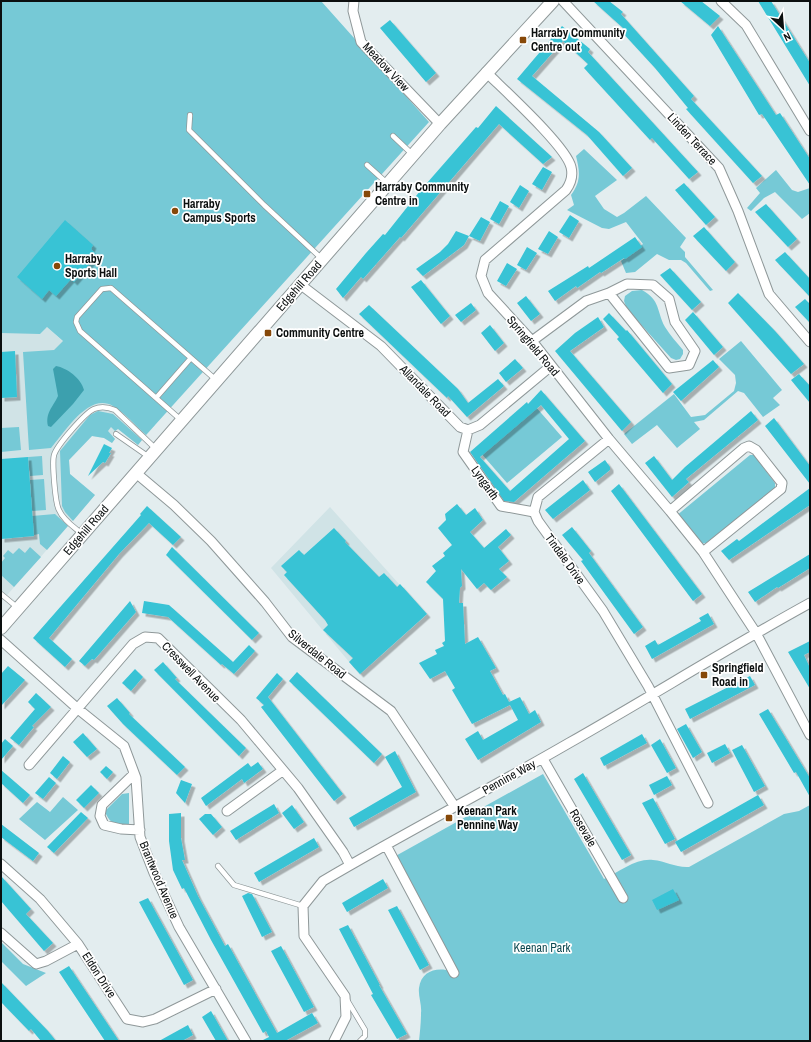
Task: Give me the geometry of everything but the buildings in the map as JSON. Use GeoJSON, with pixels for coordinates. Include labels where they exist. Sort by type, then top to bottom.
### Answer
{"type":"FeatureCollection","features":[{"type":"Feature","properties":{"kind":"street","name":"Meadow View"},"geometry":{"type":"LineString","coordinates":[[354,1],[353,11],[361,42],[440,124]]}},
{"type":"Feature","properties":{"kind":"street","name":"Edgehill Road"},"geometry":{"type":"LineString","coordinates":[[1,628],[440,124],[486,72],[553,1]]}},
{"type":"Feature","properties":{"kind":"street","name":"Linden Terrace"},"geometry":{"type":"LineString","coordinates":[[563,1],[719,168],[738,211],[769,294],[810,342]]}},
{"type":"Feature","properties":{"kind":"street"},"geometry":{"type":"LineString","coordinates":[[721,1],[746,25],[810,131]]}},
{"type":"Feature","properties":{"kind":"street","name":"Springfield Road"},"geometry":{"type":"LineString","coordinates":[[486,72],[559,146],[571,166],[571,182],[566,190],[485,260],[481,276],[488,293],[532,341],[609,439],[670,510],[702,552],[756,633],[807,723],[810,735]]}},
{"type":"Feature","properties":{"kind":"street"},"geometry":{"type":"LineString","coordinates":[[532,341],[586,302],[609,293],[626,284],[653,285],[669,299],[675,322],[695,352],[689,365],[670,368],[609,293]]}},
{"type":"Feature","properties":{"kind":"street","name":"Allandale Road"},"geometry":{"type":"LineString","coordinates":[[301,285],[380,346],[460,427],[468,430]]}},
{"type":"Feature","properties":{"kind":"street"},"geometry":{"type":"LineString","coordinates":[[468,430],[480,425],[551,366]]}},
{"type":"Feature","properties":{"kind":"street","name":"Lyngarth"},"geometry":{"type":"LineString","coordinates":[[468,430],[464,452],[501,506],[534,512]]}},
{"type":"Feature","properties":{"kind":"street"},"geometry":{"type":"LineString","coordinates":[[534,512],[538,498],[609,439]]}},
{"type":"Feature","properties":{"kind":"street"},"geometry":{"type":"LineString","coordinates":[[670,510],[744,448],[749,446],[756,450],[782,483],[781,489],[702,552]]}},
{"type":"Feature","properties":{"kind":"street","name":"Silverdale Road"},"geometry":{"type":"LineString","coordinates":[[136,473],[174,505],[211,541],[265,602],[292,637],[391,711],[455,807]]}},
{"type":"Feature","properties":{"kind":"street","name":"Tindale Drive"},"geometry":{"type":"LineString","coordinates":[[534,512],[538,522],[603,611],[654,695],[708,803]]}},
{"type":"Feature","properties":{"kind":"street","name":"Pennine Way"},"geometry":{"type":"LineString","coordinates":[[303,906],[323,881],[542,759],[654,695],[756,633],[810,603]]}},
{"type":"Feature","properties":{"kind":"street","name":"Cresswell Avenue"},"geometry":{"type":"LineString","coordinates":[[29,765],[133,644],[145,637],[158,638],[240,720],[282,772],[298,788],[343,852],[350,865]]}},
{"type":"Feature","properties":{"kind":"street","name":"Brantwood Avenue"},"geometry":{"type":"LineString","coordinates":[[1,640],[78,708],[124,746],[134,774],[140,837],[154,873],[179,927],[246,1041]]}},
{"type":"Feature","properties":{"kind":"street","name":"Rosevale"},"geometry":{"type":"LineString","coordinates":[[542,759],[623,898]]}},
{"type":"Feature","properties":{"kind":"street"},"geometry":{"type":"LineString","coordinates":[[227,811],[282,772]]}},
{"type":"Feature","properties":{"kind":"street"},"geometry":{"type":"LineString","coordinates":[[134,774],[102,805],[100,816],[104,825],[121,829],[140,830]]}},
{"type":"Feature","properties":{"kind":"street"},"geometry":{"type":"LineString","coordinates":[[386,845],[454,973]]}},
{"type":"Feature","properties":{"kind":"street","name":"Eldon Drive"},"geometry":{"type":"LineString","coordinates":[[1,864],[40,899],[78,944],[127,1019],[143,1022],[155,1019],[216,989]]}},
{"type":"Feature","properties":{"kind":"street"},"geometry":{"type":"LineString","coordinates":[[303,906],[304,936],[345,997],[346,1017],[334,1041]]}},
{"type":"Feature","properties":{"kind":"street"},"geometry":{"type":"LineString","coordinates":[[1,934],[36,964],[46,961],[78,944]]}},
{"type":"Feature","properties":{"kind":"lane"},"geometry":{"type":"LineString","coordinates":[[190,115],[189,130],[264,205],[323,259]]}},
{"type":"Feature","properties":{"kind":"lane"},"geometry":{"type":"LineString","coordinates":[[392,136],[413,155]]}},
{"type":"Feature","properties":{"kind":"lane"},"geometry":{"type":"LineString","coordinates":[[367,165],[388,184]]}},
{"type":"Feature","properties":{"kind":"lane"},"geometry":{"type":"LineString","coordinates":[[182,420],[77,328],[77,317],[89,303],[102,289],[111,288],[217,380]]}},
{"type":"Feature","properties":{"kind":"lane"},"geometry":{"type":"LineString","coordinates":[[156,398],[191,358]]}},
{"type":"Feature","properties":{"kind":"lane"},"geometry":{"type":"LineString","coordinates":[[82,534],[63,517],[56,504],[54,455],[64,440],[88,412],[96,408],[108,407],[115,410],[153,453]]}},
{"type":"Feature","properties":{"kind":"lane"},"geometry":{"type":"LineString","coordinates":[[116,434],[153,453]]}},
{"type":"Feature","properties":{"kind":"lane"},"geometry":{"type":"LineString","coordinates":[[1,594],[18,608]]}},
{"type":"Feature","properties":{"kind":"lane"},"geometry":{"type":"LineString","coordinates":[[218,866],[234,885],[303,906]]}},
{"type":"Feature","properties":{"kind":"lane"},"geometry":{"type":"LineString","coordinates":[[345,997],[365,1030],[364,1036],[360,1041]]}},
{"type":"Feature","properties":{"kind":"shaded area"},"geometry":{"type":"Polygon","coordinates":[[[1,300],[40,334],[47,327],[155,425],[138,445],[118,429],[112,434],[115,439],[112,443],[104,438],[92,436],[69,460],[70,474],[95,495],[1,602],[1,300]]]}},
{"type":"Feature","properties":{"kind":"shaded area"},"geometry":{"type":"Polygon","coordinates":[[[56,366],[73,374],[80,381],[84,390],[51,427],[48,426],[47,421],[50,410],[58,396],[53,369],[56,366]]]}},
{"type":"Feature","properties":{"kind":"shaded area"},"geometry":{"type":"Polygon","coordinates":[[[330,507],[425,613],[360,675],[271,568],[330,507]]]}},
{"type":"Feature","properties":{"kind":"green space","name":"Harraby Campus Sports"},"geometry":{"type":"Polygon","coordinates":[[[1,1],[321,1],[429,122],[146,435],[113,406],[104,403],[95,404],[78,416],[70,424],[51,448],[29,450],[23,352],[54,350],[63,341],[47,327],[40,334],[1,333],[1,1]]]}},
{"type":"Feature","properties":{"kind":"green space"},"geometry":{"type":"Polygon","coordinates":[[[584,149],[617,180],[595,196],[604,209],[617,217],[646,196],[686,238],[680,247],[685,252],[685,257],[713,290],[710,291],[686,263],[681,260],[669,260],[657,254],[635,272],[626,273],[621,261],[643,244],[626,222],[609,229],[602,228],[567,210],[574,205],[571,195],[577,186],[579,177],[576,156],[584,149]]]}},
{"type":"Feature","properties":{"kind":"green space"},"geometry":{"type":"Polygon","coordinates":[[[776,170],[792,190],[798,192],[810,188],[810,213],[802,219],[775,192],[764,198],[751,211],[747,208],[760,193],[756,188],[776,170]]]}},
{"type":"Feature","properties":{"kind":"green space"},"geometry":{"type":"Polygon","coordinates":[[[642,290],[655,302],[665,327],[683,350],[683,354],[680,359],[676,360],[671,358],[627,309],[624,301],[625,296],[632,291],[642,290]]]}},
{"type":"Feature","properties":{"kind":"green space"},"geometry":{"type":"Polygon","coordinates":[[[741,341],[782,390],[773,398],[780,405],[763,417],[744,393],[738,391],[704,420],[694,422],[700,429],[677,448],[657,425],[632,444],[624,434],[674,394],[691,417],[705,415],[734,391],[736,383],[735,375],[719,359],[741,341]]]}},
{"type":"Feature","properties":{"kind":"green space"},"geometry":{"type":"Polygon","coordinates":[[[535,406],[562,437],[507,483],[480,452],[535,406]]]}},
{"type":"Feature","properties":{"kind":"green space"},"geometry":{"type":"Polygon","coordinates":[[[98,411],[113,414],[142,440],[138,445],[118,429],[115,431],[111,427],[108,431],[115,439],[112,443],[104,438],[92,436],[69,460],[70,474],[95,495],[73,521],[62,506],[60,451],[90,415],[98,411]]]}},
{"type":"Feature","properties":{"kind":"green space"},"geometry":{"type":"Polygon","coordinates":[[[19,427],[21,450],[1,452],[1,428],[19,427]]]}},
{"type":"Feature","properties":{"kind":"green space"},"geometry":{"type":"Polygon","coordinates":[[[750,455],[754,455],[775,483],[775,490],[706,543],[700,544],[676,516],[750,455]]]}},
{"type":"Feature","properties":{"kind":"green space"},"geometry":{"type":"Polygon","coordinates":[[[42,456],[43,475],[30,476],[28,457],[42,456]]]}},
{"type":"Feature","properties":{"kind":"green space"},"geometry":{"type":"Polygon","coordinates":[[[44,479],[46,510],[32,511],[30,480],[44,479]]]}},
{"type":"Feature","properties":{"kind":"green space"},"geometry":{"type":"Polygon","coordinates":[[[55,514],[68,526],[47,550],[40,544],[39,534],[34,535],[32,516],[55,514]]]}},
{"type":"Feature","properties":{"kind":"green space"},"geometry":{"type":"Polygon","coordinates":[[[30,547],[41,557],[14,587],[1,575],[1,563],[5,558],[3,556],[8,550],[13,554],[19,548],[25,553],[30,547]]]}},
{"type":"Feature","properties":{"kind":"green space","name":"Keenan Park"},"geometry":{"type":"Polygon","coordinates":[[[543,774],[604,879],[634,863],[647,860],[689,867],[784,814],[799,811],[810,805],[810,1041],[419,1041],[421,1023],[420,983],[428,973],[437,970],[446,970],[451,966],[392,858],[543,774]]]}},
{"type":"Feature","properties":{"kind":"green space"},"geometry":{"type":"Polygon","coordinates":[[[129,793],[129,824],[114,823],[109,819],[105,811],[122,794],[129,793]]]}},
{"type":"Feature","properties":{"kind":"green space"},"geometry":{"type":"Polygon","coordinates":[[[63,797],[78,810],[45,840],[19,819],[37,802],[50,812],[63,797]]]}},
{"type":"Feature","properties":{"kind":"green space"},"geometry":{"type":"Polygon","coordinates":[[[1,942],[23,964],[46,973],[26,986],[1,961],[1,942]]]}},
{"type":"Feature","properties":{"kind":"place","name":"Harraby Community Centre out"},"geometry":{"type":"Point","coordinates":[523,40]}},
{"type":"Feature","properties":{"kind":"place","name":"Harraby Community Centre in"},"geometry":{"type":"Point","coordinates":[367,194]}},
{"type":"Feature","properties":{"kind":"place","name":"Harraby Campus Sports"},"geometry":{"type":"Point","coordinates":[175,211]}},
{"type":"Feature","properties":{"kind":"place","name":"Harraby Sports Hall"},"geometry":{"type":"Point","coordinates":[57,266]}},
{"type":"Feature","properties":{"kind":"place","name":"Community Centre"},"geometry":{"type":"Point","coordinates":[268,333]}},
{"type":"Feature","properties":{"kind":"place","name":"Springfield Road in"},"geometry":{"type":"Point","coordinates":[704,675]}},
{"type":"Feature","properties":{"kind":"place","name":"Keenan Park Pennine Way"},"geometry":{"type":"Point","coordinates":[449,818]}}]}
